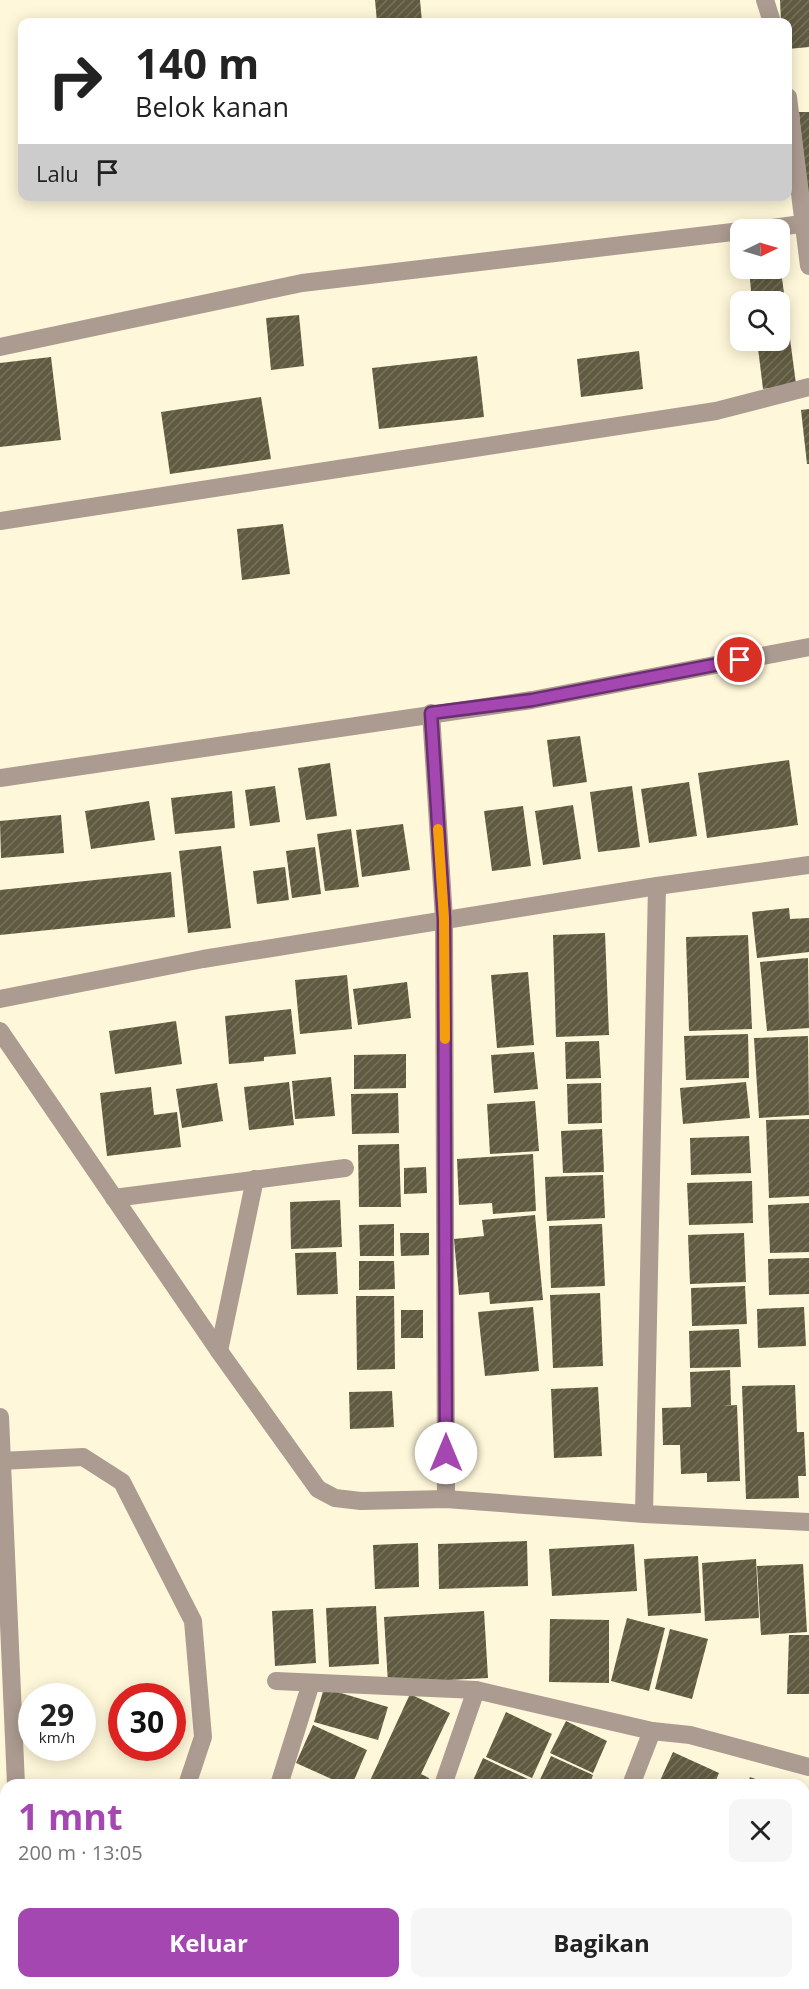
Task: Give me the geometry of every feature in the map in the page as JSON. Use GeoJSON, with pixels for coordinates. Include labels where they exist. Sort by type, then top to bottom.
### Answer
{"type":"FeatureCollection","features":[{"type":"Feature","properties":{"kind":"street"},"geometry":{"type":"LineString","coordinates":[[765,0],[770,18]]}},
{"type":"Feature","properties":{"kind":"street"},"geometry":{"type":"LineString","coordinates":[[792,124],[807,223],[809,266]]}},
{"type":"Feature","properties":{"kind":"street"},"geometry":{"type":"LineString","coordinates":[[790,225],[807,223]]}},
{"type":"Feature","properties":{"kind":"street"},"geometry":{"type":"LineString","coordinates":[[0,347],[302,283],[730,232]]}},
{"type":"Feature","properties":{"kind":"street"},"geometry":{"type":"LineString","coordinates":[[3,518],[716,411],[809,387]]}},
{"type":"Feature","properties":{"kind":"street"},"geometry":{"type":"LineString","coordinates":[[0,778],[532,700],[809,647]]}},
{"type":"Feature","properties":{"kind":"street"},"geometry":{"type":"LineString","coordinates":[[431,713],[444,919],[446,1499]]}},
{"type":"Feature","properties":{"kind":"street"},"geometry":{"type":"LineString","coordinates":[[0,999],[203,959],[444,919],[657,886],[809,866]]}},
{"type":"Feature","properties":{"kind":"street"},"geometry":{"type":"LineString","coordinates":[[644,1514],[657,886]]}},
{"type":"Feature","properties":{"kind":"street"},"geometry":{"type":"LineString","coordinates":[[0,1031],[219,1351],[318,1489],[335,1498],[361,1501],[446,1499],[644,1514],[809,1522]]}},
{"type":"Feature","properties":{"kind":"street"},"geometry":{"type":"LineString","coordinates":[[114,1198],[345,1168]]}},
{"type":"Feature","properties":{"kind":"street"},"geometry":{"type":"LineString","coordinates":[[219,1351],[255,1179]]}},
{"type":"Feature","properties":{"kind":"street"},"geometry":{"type":"LineString","coordinates":[[0,1417],[16,1779]]}},
{"type":"Feature","properties":{"kind":"street"},"geometry":{"type":"LineString","coordinates":[[1,1461],[83,1457],[122,1482],[192,1621],[203,1737],[190,1779]]}},
{"type":"Feature","properties":{"kind":"street"},"geometry":{"type":"LineString","coordinates":[[276,1681],[476,1690],[652,1731],[690,1735],[808,1764]]}},
{"type":"Feature","properties":{"kind":"street"},"geometry":{"type":"LineString","coordinates":[[281,1779],[311,1683]]}},
{"type":"Feature","properties":{"kind":"street"},"geometry":{"type":"LineString","coordinates":[[444,1779],[476,1690]]}},
{"type":"Feature","properties":{"kind":"street"},"geometry":{"type":"LineString","coordinates":[[633,1779],[652,1731]]}},
{"type":"Feature","properties":{"kind":"building"},"geometry":{"type":"Polygon","coordinates":[[[375,0],[420,0],[422,18],[377,18],[375,0]]]}},
{"type":"Feature","properties":{"kind":"building"},"geometry":{"type":"Polygon","coordinates":[[[780,0],[809,0],[809,47],[792,49],[792,18],[781,18],[780,0]]]}},
{"type":"Feature","properties":{"kind":"building"},"geometry":{"type":"Polygon","coordinates":[[[799,112],[809,112],[809,211],[807,211],[799,112]]]}},
{"type":"Feature","properties":{"kind":"building"},"geometry":{"type":"Polygon","coordinates":[[[750,279],[782,279],[784,291],[751,291],[750,279]]]}},
{"type":"Feature","properties":{"kind":"building"},"geometry":{"type":"Polygon","coordinates":[[[299,315],[304,366],[271,370],[266,318],[299,315]]]}},
{"type":"Feature","properties":{"kind":"building"},"geometry":{"type":"Polygon","coordinates":[[[790,339],[796,384],[763,389],[758,351],[790,351],[790,339]]]}},
{"type":"Feature","properties":{"kind":"building"},"geometry":{"type":"Polygon","coordinates":[[[639,351],[643,389],[581,397],[577,359],[639,351]]]}},
{"type":"Feature","properties":{"kind":"building"},"geometry":{"type":"Polygon","coordinates":[[[477,356],[484,417],[379,429],[372,368],[477,356]]]}},
{"type":"Feature","properties":{"kind":"building"},"geometry":{"type":"Polygon","coordinates":[[[51,357],[61,440],[0,447],[0,363],[51,357]]]}},
{"type":"Feature","properties":{"kind":"building"},"geometry":{"type":"Polygon","coordinates":[[[261,397],[271,459],[170,474],[161,412],[261,397]]]}},
{"type":"Feature","properties":{"kind":"building"},"geometry":{"type":"Polygon","coordinates":[[[809,409],[809,464],[807,464],[801,410],[809,409]]]}},
{"type":"Feature","properties":{"kind":"building"},"geometry":{"type":"Polygon","coordinates":[[[283,524],[290,574],[242,580],[237,529],[283,524]]]}},
{"type":"Feature","properties":{"kind":"building"},"geometry":{"type":"Polygon","coordinates":[[[580,736],[587,782],[553,787],[547,740],[580,736]]]}},
{"type":"Feature","properties":{"kind":"building"},"geometry":{"type":"Polygon","coordinates":[[[789,760],[798,825],[707,838],[698,773],[789,760]]]}},
{"type":"Feature","properties":{"kind":"building"},"geometry":{"type":"Polygon","coordinates":[[[330,763],[337,816],[306,820],[298,768],[330,763]]]}},
{"type":"Feature","properties":{"kind":"building"},"geometry":{"type":"Polygon","coordinates":[[[689,782],[697,836],[649,843],[641,789],[689,782]]]}},
{"type":"Feature","properties":{"kind":"building"},"geometry":{"type":"Polygon","coordinates":[[[275,786],[280,822],[250,826],[245,790],[275,786]]]}},
{"type":"Feature","properties":{"kind":"building"},"geometry":{"type":"Polygon","coordinates":[[[632,786],[640,847],[598,852],[590,792],[632,786]]]}},
{"type":"Feature","properties":{"kind":"building"},"geometry":{"type":"Polygon","coordinates":[[[232,791],[235,828],[175,834],[171,798],[232,791]]]}},
{"type":"Feature","properties":{"kind":"building"},"geometry":{"type":"Polygon","coordinates":[[[149,801],[155,840],[91,849],[85,811],[149,801]]]}},
{"type":"Feature","properties":{"kind":"building"},"geometry":{"type":"Polygon","coordinates":[[[573,805],[581,859],[543,865],[535,811],[573,805]]]}},
{"type":"Feature","properties":{"kind":"building"},"geometry":{"type":"Polygon","coordinates":[[[523,806],[531,866],[492,871],[484,811],[523,806]]]}},
{"type":"Feature","properties":{"kind":"building"},"geometry":{"type":"Polygon","coordinates":[[[61,815],[64,853],[1,858],[0,821],[61,815]]]}},
{"type":"Feature","properties":{"kind":"building"},"geometry":{"type":"Polygon","coordinates":[[[403,824],[410,870],[362,877],[356,830],[403,824]]]}},
{"type":"Feature","properties":{"kind":"building"},"geometry":{"type":"Polygon","coordinates":[[[351,829],[359,887],[325,891],[317,834],[351,829]]]}},
{"type":"Feature","properties":{"kind":"building"},"geometry":{"type":"Polygon","coordinates":[[[221,846],[231,928],[188,933],[179,851],[221,846]]]}},
{"type":"Feature","properties":{"kind":"building"},"geometry":{"type":"Polygon","coordinates":[[[315,847],[321,894],[292,898],[286,851],[315,847]]]}},
{"type":"Feature","properties":{"kind":"building"},"geometry":{"type":"Polygon","coordinates":[[[285,867],[289,900],[257,904],[253,871],[285,867]]]}},
{"type":"Feature","properties":{"kind":"building"},"geometry":{"type":"Polygon","coordinates":[[[171,872],[175,917],[0,935],[0,890],[171,872]]]}},
{"type":"Feature","properties":{"kind":"building"},"geometry":{"type":"Polygon","coordinates":[[[789,908],[790,919],[809,918],[809,952],[757,958],[752,912],[789,908]]]}},
{"type":"Feature","properties":{"kind":"building"},"geometry":{"type":"Polygon","coordinates":[[[605,933],[609,1035],[556,1037],[553,935],[605,933]]]}},
{"type":"Feature","properties":{"kind":"building"},"geometry":{"type":"Polygon","coordinates":[[[748,935],[752,1029],[689,1031],[686,937],[748,935]]]}},
{"type":"Feature","properties":{"kind":"building"},"geometry":{"type":"Polygon","coordinates":[[[808,958],[809,1028],[767,1031],[760,962],[808,958]]]}},
{"type":"Feature","properties":{"kind":"building"},"geometry":{"type":"Polygon","coordinates":[[[528,972],[534,1045],[497,1048],[491,975],[528,972]]]}},
{"type":"Feature","properties":{"kind":"building"},"geometry":{"type":"Polygon","coordinates":[[[347,975],[352,1029],[300,1034],[295,980],[347,975]]]}},
{"type":"Feature","properties":{"kind":"building"},"geometry":{"type":"Polygon","coordinates":[[[407,982],[411,1018],[358,1025],[353,989],[407,982]]]}},
{"type":"Feature","properties":{"kind":"building"},"geometry":{"type":"Polygon","coordinates":[[[291,1009],[296,1054],[264,1057],[264,1061],[229,1064],[225,1016],[291,1009]]]}},
{"type":"Feature","properties":{"kind":"building"},"geometry":{"type":"Polygon","coordinates":[[[176,1021],[182,1064],[115,1074],[109,1031],[176,1021]]]}},
{"type":"Feature","properties":{"kind":"building"},"geometry":{"type":"Polygon","coordinates":[[[748,1034],[749,1078],[686,1080],[684,1036],[748,1034]]]}},
{"type":"Feature","properties":{"kind":"building"},"geometry":{"type":"Polygon","coordinates":[[[808,1036],[809,1115],[759,1118],[754,1038],[808,1036]]]}},
{"type":"Feature","properties":{"kind":"building"},"geometry":{"type":"Polygon","coordinates":[[[599,1041],[601,1078],[566,1079],[565,1042],[599,1041]]]}},
{"type":"Feature","properties":{"kind":"building"},"geometry":{"type":"Polygon","coordinates":[[[534,1052],[538,1089],[494,1093],[491,1055],[534,1052]]]}},
{"type":"Feature","properties":{"kind":"building"},"geometry":{"type":"Polygon","coordinates":[[[406,1054],[406,1088],[354,1089],[354,1055],[406,1054]]]}},
{"type":"Feature","properties":{"kind":"building"},"geometry":{"type":"Polygon","coordinates":[[[331,1077],[335,1116],[295,1119],[292,1081],[331,1077]]]}},
{"type":"Feature","properties":{"kind":"building"},"geometry":{"type":"Polygon","coordinates":[[[289,1082],[294,1125],[249,1130],[244,1087],[289,1082]]]}},
{"type":"Feature","properties":{"kind":"building"},"geometry":{"type":"Polygon","coordinates":[[[746,1082],[750,1118],[683,1124],[680,1088],[746,1082]]]}},
{"type":"Feature","properties":{"kind":"building"},"geometry":{"type":"Polygon","coordinates":[[[217,1083],[223,1121],[182,1128],[176,1089],[217,1083]]]}},
{"type":"Feature","properties":{"kind":"building"},"geometry":{"type":"Polygon","coordinates":[[[601,1083],[602,1123],[568,1124],[567,1084],[601,1083]]]}},
{"type":"Feature","properties":{"kind":"building"},"geometry":{"type":"Polygon","coordinates":[[[151,1087],[154,1115],[177,1112],[181,1147],[107,1156],[100,1093],[151,1087]]]}},
{"type":"Feature","properties":{"kind":"building"},"geometry":{"type":"Polygon","coordinates":[[[398,1093],[399,1133],[352,1134],[351,1094],[398,1093]]]}},
{"type":"Feature","properties":{"kind":"building"},"geometry":{"type":"Polygon","coordinates":[[[535,1101],[539,1151],[490,1154],[487,1104],[535,1101]]]}},
{"type":"Feature","properties":{"kind":"building"},"geometry":{"type":"Polygon","coordinates":[[[809,1119],[809,1196],[769,1198],[766,1120],[809,1119]]]}},
{"type":"Feature","properties":{"kind":"building"},"geometry":{"type":"Polygon","coordinates":[[[602,1129],[604,1172],[563,1173],[561,1131],[602,1129]]]}},
{"type":"Feature","properties":{"kind":"building"},"geometry":{"type":"Polygon","coordinates":[[[749,1136],[751,1173],[691,1175],[690,1138],[749,1136]]]}},
{"type":"Feature","properties":{"kind":"building"},"geometry":{"type":"Polygon","coordinates":[[[399,1144],[401,1207],[359,1207],[358,1145],[399,1144]]]}},
{"type":"Feature","properties":{"kind":"building"},"geometry":{"type":"Polygon","coordinates":[[[533,1154],[536,1211],[493,1214],[492,1203],[459,1205],[457,1159],[533,1154]]]}},
{"type":"Feature","properties":{"kind":"building"},"geometry":{"type":"Polygon","coordinates":[[[426,1167],[427,1193],[404,1194],[404,1168],[426,1167]]]}},
{"type":"Feature","properties":{"kind":"building"},"geometry":{"type":"Polygon","coordinates":[[[603,1175],[605,1218],[547,1221],[545,1177],[603,1175]]]}},
{"type":"Feature","properties":{"kind":"building"},"geometry":{"type":"Polygon","coordinates":[[[752,1181],[753,1223],[689,1225],[687,1183],[752,1181]]]}},
{"type":"Feature","properties":{"kind":"building"},"geometry":{"type":"Polygon","coordinates":[[[340,1200],[342,1247],[291,1249],[290,1202],[340,1200]]]}},
{"type":"Feature","properties":{"kind":"building"},"geometry":{"type":"Polygon","coordinates":[[[809,1203],[809,1252],[770,1253],[768,1205],[809,1203]]]}},
{"type":"Feature","properties":{"kind":"building"},"geometry":{"type":"Polygon","coordinates":[[[535,1215],[543,1300],[490,1304],[489,1292],[459,1295],[454,1239],[484,1236],[482,1220],[535,1215]]]}},
{"type":"Feature","properties":{"kind":"building"},"geometry":{"type":"Polygon","coordinates":[[[394,1224],[394,1256],[360,1256],[359,1225],[394,1224]]]}},
{"type":"Feature","properties":{"kind":"building"},"geometry":{"type":"Polygon","coordinates":[[[602,1224],[605,1286],[551,1288],[549,1226],[602,1224]]]}},
{"type":"Feature","properties":{"kind":"building"},"geometry":{"type":"Polygon","coordinates":[[[400,1233],[429,1233],[429,1255],[401,1256],[400,1233]]]}},
{"type":"Feature","properties":{"kind":"building"},"geometry":{"type":"Polygon","coordinates":[[[744,1233],[746,1282],[690,1284],[688,1235],[744,1233]]]}},
{"type":"Feature","properties":{"kind":"building"},"geometry":{"type":"Polygon","coordinates":[[[336,1252],[338,1294],[297,1295],[295,1253],[336,1252]]]}},
{"type":"Feature","properties":{"kind":"building"},"geometry":{"type":"Polygon","coordinates":[[[809,1258],[809,1294],[769,1295],[768,1259],[809,1258]]]}},
{"type":"Feature","properties":{"kind":"building"},"geometry":{"type":"Polygon","coordinates":[[[359,1261],[394,1261],[395,1289],[359,1290],[359,1261]]]}},
{"type":"Feature","properties":{"kind":"building"},"geometry":{"type":"Polygon","coordinates":[[[745,1286],[747,1324],[692,1326],[691,1288],[745,1286]]]}},
{"type":"Feature","properties":{"kind":"building"},"geometry":{"type":"Polygon","coordinates":[[[600,1293],[603,1366],[553,1368],[550,1295],[600,1293]]]}},
{"type":"Feature","properties":{"kind":"building"},"geometry":{"type":"Polygon","coordinates":[[[356,1296],[394,1296],[395,1369],[357,1370],[356,1296]]]}},
{"type":"Feature","properties":{"kind":"building"},"geometry":{"type":"Polygon","coordinates":[[[533,1307],[539,1371],[485,1376],[478,1312],[533,1307]]]}},
{"type":"Feature","properties":{"kind":"building"},"geometry":{"type":"Polygon","coordinates":[[[804,1307],[806,1346],[758,1348],[757,1309],[804,1307]]]}},
{"type":"Feature","properties":{"kind":"building"},"geometry":{"type":"Polygon","coordinates":[[[401,1310],[423,1310],[423,1338],[401,1338],[401,1310]]]}},
{"type":"Feature","properties":{"kind":"building"},"geometry":{"type":"Polygon","coordinates":[[[739,1329],[741,1367],[690,1368],[689,1331],[739,1329]]]}},
{"type":"Feature","properties":{"kind":"building"},"geometry":{"type":"Polygon","coordinates":[[[730,1370],[731,1405],[721,1406],[737,1405],[740,1481],[707,1482],[707,1473],[681,1474],[680,1445],[663,1445],[662,1408],[691,1407],[690,1372],[730,1370]]]}},
{"type":"Feature","properties":{"kind":"building"},"geometry":{"type":"Polygon","coordinates":[[[795,1385],[797,1432],[804,1432],[806,1476],[798,1476],[799,1498],[746,1499],[742,1386],[795,1385]]]}},
{"type":"Feature","properties":{"kind":"building"},"geometry":{"type":"Polygon","coordinates":[[[598,1387],[602,1456],[554,1458],[551,1389],[598,1387]]]}},
{"type":"Feature","properties":{"kind":"building"},"geometry":{"type":"Polygon","coordinates":[[[392,1391],[394,1427],[350,1429],[349,1392],[392,1391]]]}},
{"type":"Feature","properties":{"kind":"building"},"geometry":{"type":"Polygon","coordinates":[[[527,1541],[528,1586],[439,1589],[438,1544],[527,1541]]]}},
{"type":"Feature","properties":{"kind":"building"},"geometry":{"type":"Polygon","coordinates":[[[418,1543],[419,1587],[375,1589],[373,1545],[418,1543]]]}},
{"type":"Feature","properties":{"kind":"building"},"geometry":{"type":"Polygon","coordinates":[[[634,1544],[637,1591],[552,1596],[549,1549],[634,1544]]]}},
{"type":"Feature","properties":{"kind":"building"},"geometry":{"type":"Polygon","coordinates":[[[698,1556],[701,1613],[648,1616],[644,1559],[698,1556]]]}},
{"type":"Feature","properties":{"kind":"building"},"geometry":{"type":"Polygon","coordinates":[[[756,1559],[759,1618],[705,1621],[702,1563],[756,1559]]]}},
{"type":"Feature","properties":{"kind":"building"},"geometry":{"type":"Polygon","coordinates":[[[803,1564],[807,1632],[761,1635],[757,1566],[803,1564]]]}},
{"type":"Feature","properties":{"kind":"building"},"geometry":{"type":"Polygon","coordinates":[[[376,1606],[379,1664],[329,1667],[326,1608],[376,1606]]]}},
{"type":"Feature","properties":{"kind":"building"},"geometry":{"type":"Polygon","coordinates":[[[313,1609],[316,1663],[275,1666],[272,1611],[313,1609]]]}},
{"type":"Feature","properties":{"kind":"building"},"geometry":{"type":"Polygon","coordinates":[[[484,1611],[488,1678],[388,1683],[384,1617],[484,1611]]]}},
{"type":"Feature","properties":{"kind":"building"},"geometry":{"type":"Polygon","coordinates":[[[627,1618],[665,1628],[649,1691],[611,1681],[627,1618]]]}},
{"type":"Feature","properties":{"kind":"building"},"geometry":{"type":"Polygon","coordinates":[[[550,1619],[609,1620],[609,1683],[549,1682],[550,1619]]]}},
{"type":"Feature","properties":{"kind":"building"},"geometry":{"type":"Polygon","coordinates":[[[670,1629],[708,1639],[692,1699],[655,1689],[670,1629]]]}},
{"type":"Feature","properties":{"kind":"building"},"geometry":{"type":"Polygon","coordinates":[[[789,1635],[809,1635],[809,1694],[787,1694],[789,1635]]]}},
{"type":"Feature","properties":{"kind":"building"},"geometry":{"type":"Polygon","coordinates":[[[324,1688],[388,1707],[378,1740],[314,1722],[324,1688]]]}},
{"type":"Feature","properties":{"kind":"building"},"geometry":{"type":"Polygon","coordinates":[[[410,1694],[450,1713],[421,1774],[429,1779],[371,1779],[410,1694]]]}},
{"type":"Feature","properties":{"kind":"building"},"geometry":{"type":"Polygon","coordinates":[[[506,1712],[552,1734],[532,1778],[486,1757],[506,1712]]]}},
{"type":"Feature","properties":{"kind":"building"},"geometry":{"type":"Polygon","coordinates":[[[566,1721],[607,1741],[593,1773],[550,1753],[566,1721]]]}},
{"type":"Feature","properties":{"kind":"building"},"geometry":{"type":"Polygon","coordinates":[[[313,1725],[367,1750],[355,1779],[332,1779],[296,1763],[313,1725]]]}},
{"type":"Feature","properties":{"kind":"building"},"geometry":{"type":"Polygon","coordinates":[[[673,1752],[719,1773],[716,1779],[661,1779],[673,1752]]]}},
{"type":"Feature","properties":{"kind":"building"},"geometry":{"type":"Polygon","coordinates":[[[551,1756],[593,1775],[591,1779],[540,1779],[551,1756]]]}},
{"type":"Feature","properties":{"kind":"building"},"geometry":{"type":"Polygon","coordinates":[[[483,1758],[528,1779],[474,1779],[483,1758]]]}},
{"type":"Feature","properties":{"kind":"slow traffic"},"geometry":{"type":"LineString","coordinates":[[438,829],[444,919],[445,1039]]}},
{"type":"Feature","properties":{"kind":"route"},"geometry":{"type":"LineString","coordinates":[[446,1453],[444,919],[431,713],[532,700],[740,660]]}}]}
